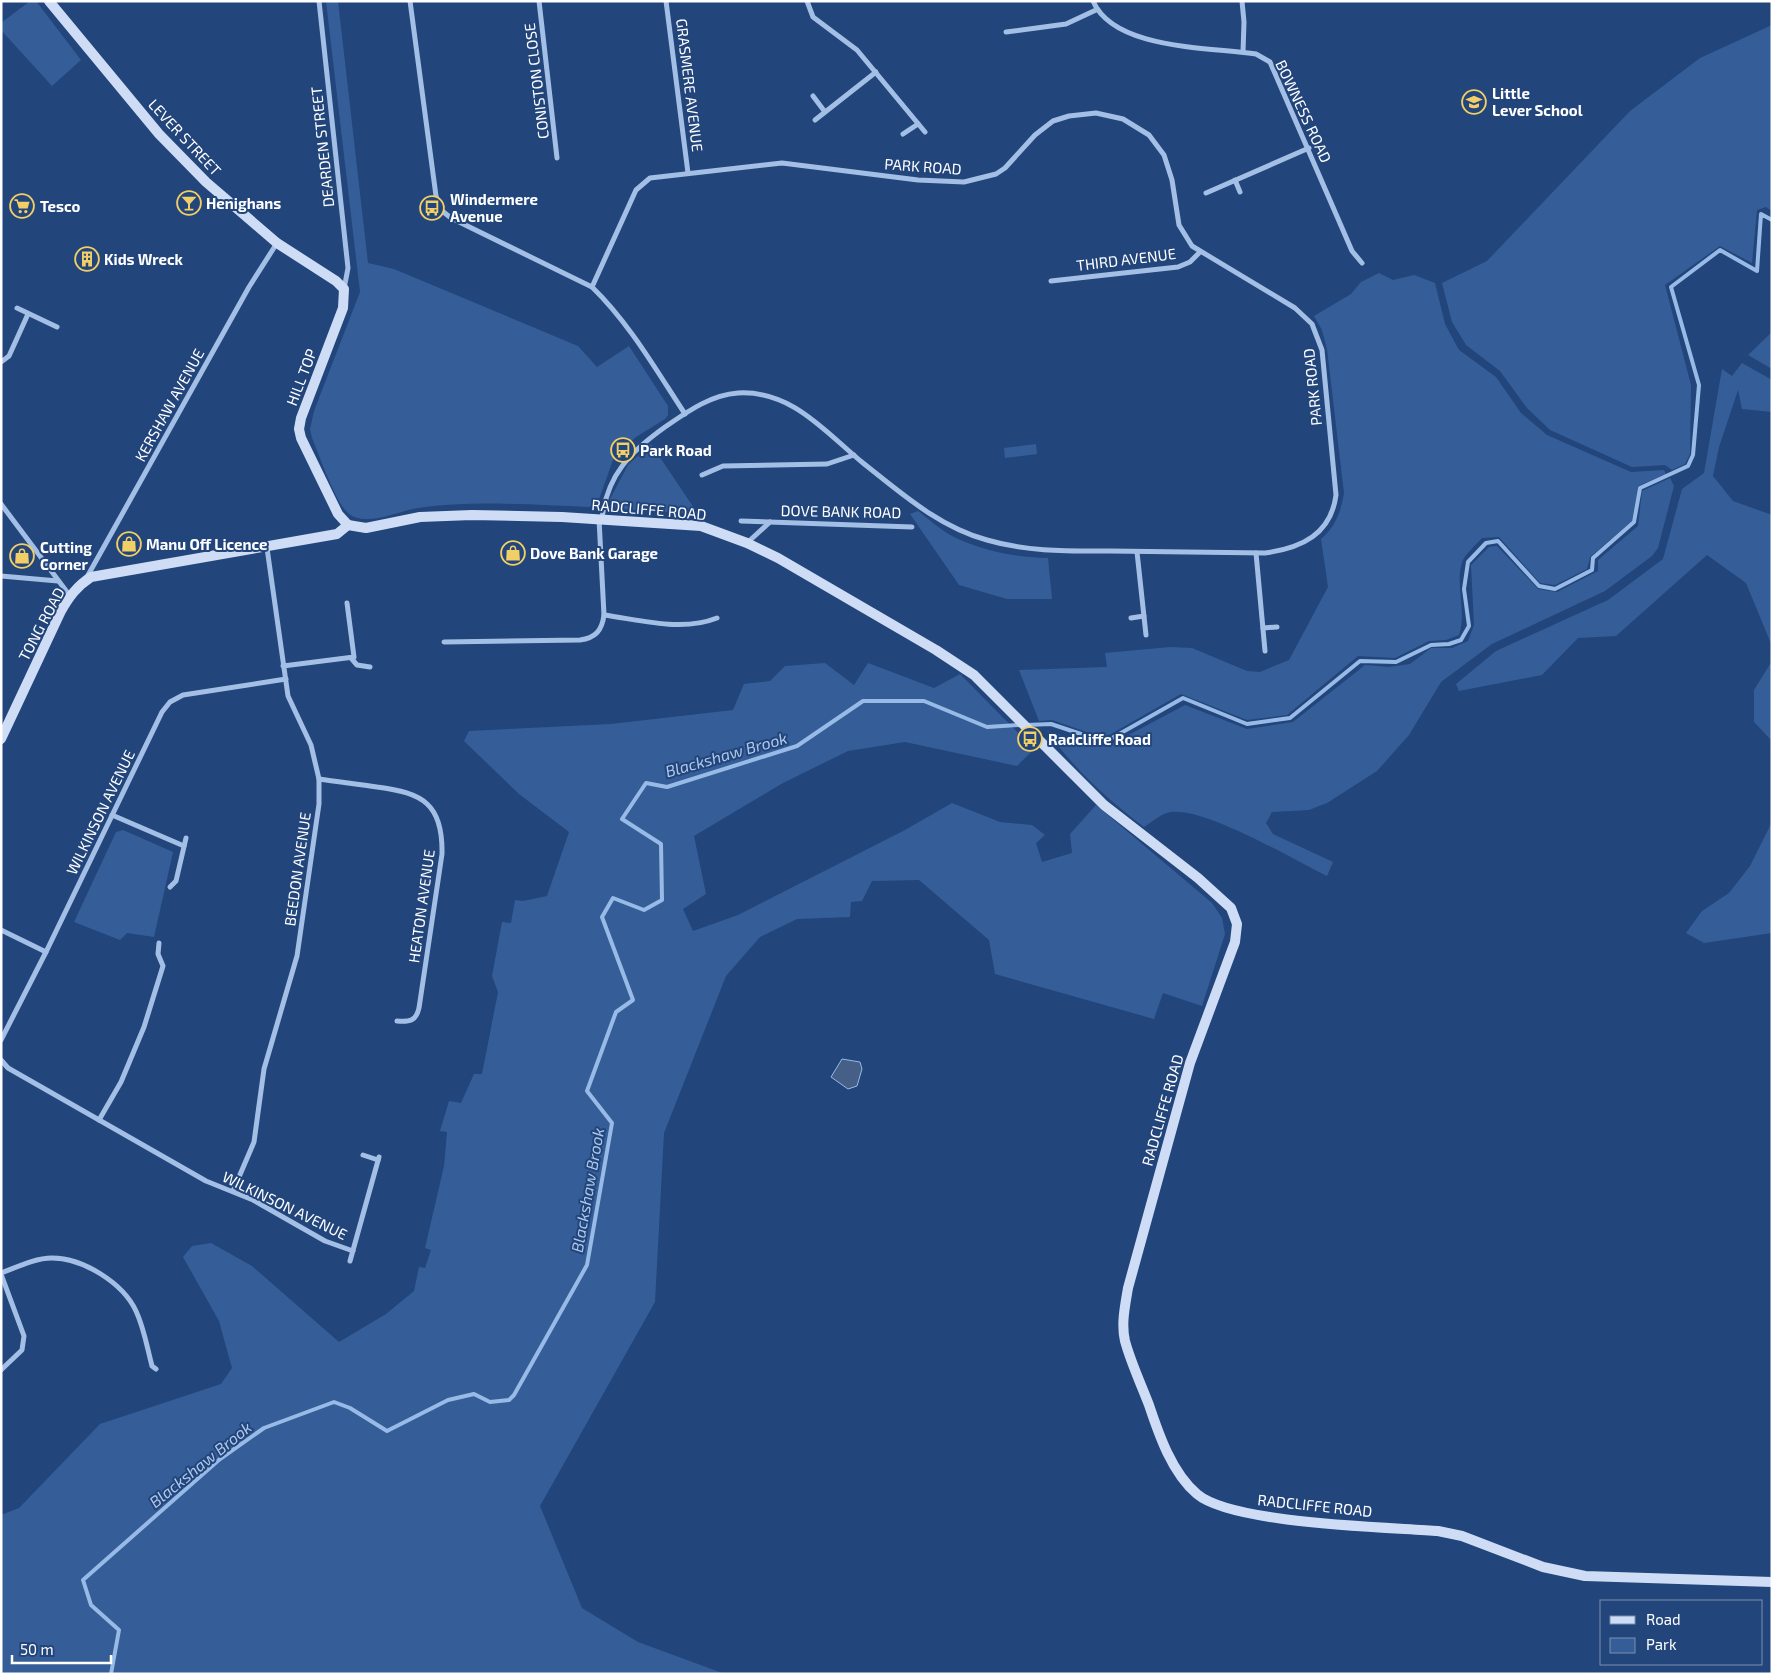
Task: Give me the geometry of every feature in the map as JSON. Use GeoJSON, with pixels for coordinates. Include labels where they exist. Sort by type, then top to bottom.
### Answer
{"type":"FeatureCollection","features":[{"type":"Feature","properties":{"kind":"main road","name":"LEVER STREET"},"geometry":{"type":"LineString","coordinates":[[49,1],[159,134],[206,182],[277,243],[336,281],[344,289]]}},
{"type":"Feature","properties":{"kind":"main road","name":"HILL TOP"},"geometry":{"type":"LineString","coordinates":[[344,289],[343,308],[301,418],[299,429],[301,438],[338,514],[348,526]]}},
{"type":"Feature","properties":{"kind":"main road","name":"RADCLIFFE ROAD"},"geometry":{"type":"LineString","coordinates":[[348,526],[366,528],[420,517],[472,515],[600,519],[701,526],[747,543],[778,558],[928,645],[974,675],[1104,805],[1198,878],[1232,908],[1237,924],[1235,942],[1190,1063],[1128,1288],[1124,1315],[1125,1340],[1160,1437],[1173,1464],[1197,1494],[1225,1508],[1263,1517],[1462,1536],[1543,1567],[1585,1576],[1772,1582]]}},
{"type":"Feature","properties":{"kind":"main road","name":"TONG ROAD"},"geometry":{"type":"LineString","coordinates":[[1,739],[70,596],[91,577],[267,548],[337,534],[348,526]]}},
{"type":"Feature","properties":{"kind":"street","name":"DEARDEN STREET"},"geometry":{"type":"LineString","coordinates":[[319,1],[348,268],[344,289]]}},
{"type":"Feature","properties":{"kind":"street"},"geometry":{"type":"LineString","coordinates":[[410,1],[436,196],[441,210],[451,218],[592,287],[609,304],[637,341],[684,414]]}},
{"type":"Feature","properties":{"kind":"street","name":"CONISTON CLOSE"},"geometry":{"type":"LineString","coordinates":[[539,1],[557,158]]}},
{"type":"Feature","properties":{"kind":"street","name":"GRASMERE AVENUE"},"geometry":{"type":"LineString","coordinates":[[666,1],[688,173]]}},
{"type":"Feature","properties":{"kind":"street"},"geometry":{"type":"LineString","coordinates":[[807,1],[814,17],[857,50],[925,132]]}},
{"type":"Feature","properties":{"kind":"street"},"geometry":{"type":"LineString","coordinates":[[1006,32],[1066,24],[1096,10],[1093,1]]}},
{"type":"Feature","properties":{"kind":"street"},"geometry":{"type":"LineString","coordinates":[[1242,1],[1244,22],[1243,52]]}},
{"type":"Feature","properties":{"kind":"street","name":"BOWNESS ROAD"},"geometry":{"type":"LineString","coordinates":[[1096,10],[1121,31],[1139,38],[1256,54],[1270,62],[1309,148],[1352,252],[1362,263]]}},
{"type":"Feature","properties":{"kind":"street"},"geometry":{"type":"LineString","coordinates":[[815,120],[876,72]]}},
{"type":"Feature","properties":{"kind":"street"},"geometry":{"type":"LineString","coordinates":[[813,96],[825,112]]}},
{"type":"Feature","properties":{"kind":"street","name":"PARK ROAD"},"geometry":{"type":"LineString","coordinates":[[592,287],[636,190],[650,178],[782,163],[908,178],[964,182],[996,174],[1005,168],[1035,135],[1053,122],[1086,114],[1109,115],[1136,126],[1158,145],[1169,168],[1179,225],[1186,239],[1200,252],[1306,316],[1312,324],[1322,350],[1335,484],[1335,501],[1331,516],[1314,536],[1292,548],[1256,553],[1036,550],[987,540],[953,528],[854,455],[797,407],[773,397],[736,394],[708,400],[684,414],[644,442],[628,456],[618,471],[604,503],[600,519],[604,615]]}},
{"type":"Feature","properties":{"kind":"street"},"geometry":{"type":"LineString","coordinates":[[903,134],[918,124]]}},
{"type":"Feature","properties":{"kind":"street"},"geometry":{"type":"LineString","coordinates":[[1206,192],[1309,148]]}},
{"type":"Feature","properties":{"kind":"street"},"geometry":{"type":"LineString","coordinates":[[1235,180],[1240,192]]}},
{"type":"Feature","properties":{"kind":"street","name":"KERSHAW AVENUE"},"geometry":{"type":"LineString","coordinates":[[86,581],[249,287],[277,243]]}},
{"type":"Feature","properties":{"kind":"street","name":"THIRD AVENUE"},"geometry":{"type":"LineString","coordinates":[[1052,281],[1178,267],[1190,262],[1200,252]]}},
{"type":"Feature","properties":{"kind":"street"},"geometry":{"type":"LineString","coordinates":[[17,308],[57,327]]}},
{"type":"Feature","properties":{"kind":"street"},"geometry":{"type":"LineString","coordinates":[[1,362],[9,356],[28,314]]}},
{"type":"Feature","properties":{"kind":"street"},"geometry":{"type":"LineString","coordinates":[[702,475],[723,466],[827,464],[854,455]]}},
{"type":"Feature","properties":{"kind":"street"},"geometry":{"type":"LineString","coordinates":[[1,504],[70,596]]}},
{"type":"Feature","properties":{"kind":"street","name":"DOVE BANK ROAD"},"geometry":{"type":"LineString","coordinates":[[741,521],[912,527]]}},
{"type":"Feature","properties":{"kind":"street","name":"DOVE BANK ROAD"},"geometry":{"type":"LineString","coordinates":[[747,543],[770,522]]}},
{"type":"Feature","properties":{"kind":"street","name":"BEEDON AVENUE"},"geometry":{"type":"LineString","coordinates":[[233,1191],[254,1142],[264,1070],[297,956],[319,804],[319,779],[311,745],[302,722],[290,700],[283,666],[267,548]]}},
{"type":"Feature","properties":{"kind":"street"},"geometry":{"type":"LineString","coordinates":[[1137,552],[1146,635]]}},
{"type":"Feature","properties":{"kind":"street"},"geometry":{"type":"LineString","coordinates":[[1256,553],[1265,651]]}},
{"type":"Feature","properties":{"kind":"street"},"geometry":{"type":"LineString","coordinates":[[1,576],[58,581]]}},
{"type":"Feature","properties":{"kind":"street"},"geometry":{"type":"LineString","coordinates":[[283,666],[354,657],[348,603]]}},
{"type":"Feature","properties":{"kind":"street"},"geometry":{"type":"LineString","coordinates":[[444,642],[590,638],[598,633],[603,625],[604,615],[674,624],[700,625],[717,618]]}},
{"type":"Feature","properties":{"kind":"street"},"geometry":{"type":"LineString","coordinates":[[1131,618],[1144,616]]}},
{"type":"Feature","properties":{"kind":"street"},"geometry":{"type":"LineString","coordinates":[[1263,628],[1277,627]]}},
{"type":"Feature","properties":{"kind":"street"},"geometry":{"type":"LineString","coordinates":[[351,658],[357,665],[370,668]]}},
{"type":"Feature","properties":{"kind":"street","name":"WILKINSON AVENUE"},"geometry":{"type":"LineString","coordinates":[[1,1040],[46,952],[162,712],[170,702],[182,695],[286,679]]}},
{"type":"Feature","properties":{"kind":"street","name":"HEATON AVENUE"},"geometry":{"type":"LineString","coordinates":[[319,779],[400,790],[415,794],[437,816],[442,833],[442,854],[420,1008],[413,1020],[397,1021]]}},
{"type":"Feature","properties":{"kind":"street"},"geometry":{"type":"LineString","coordinates":[[112,815],[184,846]]}},
{"type":"Feature","properties":{"kind":"street"},"geometry":{"type":"LineString","coordinates":[[170,887],[176,881],[186,838]]}},
{"type":"Feature","properties":{"kind":"street"},"geometry":{"type":"LineString","coordinates":[[1,930],[46,952]]}},
{"type":"Feature","properties":{"kind":"street"},"geometry":{"type":"LineString","coordinates":[[99,1120],[121,1082],[144,1027],[163,966],[158,954],[159,943]]}},
{"type":"Feature","properties":{"kind":"street","name":"WILKINSON AVENUE"},"geometry":{"type":"LineString","coordinates":[[1,1060],[8,1068],[206,1181],[233,1191],[325,1241],[353,1251]]}},
{"type":"Feature","properties":{"kind":"street","name":"WILKINSON AVENUE"},"geometry":{"type":"LineString","coordinates":[[350,1261],[378,1159],[363,1155]]}},
{"type":"Feature","properties":{"kind":"street"},"geometry":{"type":"LineString","coordinates":[[1,1370],[22,1350],[24,1336],[1,1274],[36,1260],[52,1258],[73,1260],[94,1270],[123,1292],[135,1309],[152,1366],[156,1369]]}},
{"type":"Feature","properties":{"kind":"green space"},"geometry":{"type":"Polygon","coordinates":[[[30,1],[36,1],[81,60],[52,86],[1,30],[1,23],[30,1]]]}},
{"type":"Feature","properties":{"kind":"green space"},"geometry":{"type":"Polygon","coordinates":[[[326,1],[338,1],[368,263],[394,269],[578,346],[597,367],[629,346],[668,406],[668,415],[665,419],[636,437],[613,460],[598,502],[589,507],[460,504],[418,508],[372,519],[363,519],[348,513],[338,499],[323,467],[310,429],[314,411],[360,292],[326,1]]]}},
{"type":"Feature","properties":{"kind":"green space"},"geometry":{"type":"Polygon","coordinates":[[[1772,25],[1772,211],[1766,207],[1757,210],[1752,263],[1720,246],[1665,285],[1691,385],[1690,454],[1685,464],[1672,470],[1665,465],[1632,467],[1550,430],[1527,408],[1500,371],[1466,345],[1452,322],[1442,283],[1487,261],[1630,111],[1700,58],[1772,25]]]}},
{"type":"Feature","properties":{"kind":"green space"},"geometry":{"type":"Polygon","coordinates":[[[1379,273],[1393,280],[1414,275],[1435,283],[1445,324],[1459,350],[1496,377],[1521,413],[1547,435],[1631,472],[1664,470],[1666,474],[1638,486],[1632,521],[1590,557],[1587,569],[1555,585],[1540,583],[1499,537],[1482,538],[1462,562],[1460,580],[1462,617],[1459,635],[1446,640],[1429,641],[1395,658],[1358,656],[1287,715],[1247,720],[1181,694],[1104,738],[1052,720],[1039,721],[1019,670],[1107,667],[1105,653],[1170,647],[1192,648],[1247,671],[1260,672],[1289,660],[1328,587],[1321,539],[1337,518],[1344,493],[1327,349],[1322,330],[1314,316],[1351,294],[1361,282],[1379,273]]]}},
{"type":"Feature","properties":{"kind":"green space"},"geometry":{"type":"Polygon","coordinates":[[[1772,332],[1772,369],[1748,355],[1772,332]]]}},
{"type":"Feature","properties":{"kind":"green space"},"geometry":{"type":"Polygon","coordinates":[[[1742,363],[1772,380],[1772,412],[1742,409],[1738,390],[1719,447],[1713,476],[1733,501],[1772,515],[1772,646],[1746,583],[1707,555],[1616,636],[1578,638],[1542,675],[1459,691],[1456,684],[1496,651],[1608,600],[1663,559],[1682,489],[1704,473],[1722,369],[1732,376],[1742,363]]]}},
{"type":"Feature","properties":{"kind":"green space"},"geometry":{"type":"Polygon","coordinates":[[[651,444],[698,514],[615,507],[610,499],[628,465],[651,444]]]}},
{"type":"Feature","properties":{"kind":"green space"},"geometry":{"type":"Polygon","coordinates":[[[1036,444],[1037,454],[1005,458],[1004,448],[1036,444]]]}},
{"type":"Feature","properties":{"kind":"green space"},"geometry":{"type":"Polygon","coordinates":[[[1670,478],[1674,486],[1658,548],[1652,556],[1605,591],[1492,644],[1441,682],[1409,735],[1377,771],[1327,803],[1309,810],[1272,812],[1266,823],[1273,834],[1333,862],[1327,876],[1249,836],[1205,818],[1186,813],[1171,812],[1144,827],[1092,783],[1068,758],[1047,731],[1106,747],[1185,705],[1247,729],[1293,722],[1365,665],[1389,667],[1410,664],[1431,648],[1452,648],[1468,641],[1474,625],[1471,565],[1489,547],[1497,546],[1538,589],[1557,592],[1598,571],[1598,560],[1638,526],[1642,491],[1670,478]]]}},
{"type":"Feature","properties":{"kind":"green space"},"geometry":{"type":"Polygon","coordinates":[[[918,511],[946,533],[978,547],[1025,557],[1048,558],[1052,599],[1007,599],[959,585],[910,514],[918,511]]]}},
{"type":"Feature","properties":{"kind":"green space"},"geometry":{"type":"Polygon","coordinates":[[[1772,661],[1772,741],[1754,722],[1754,690],[1772,661]]]}},
{"type":"Feature","properties":{"kind":"green space"},"geometry":{"type":"Polygon","coordinates":[[[825,663],[854,685],[868,663],[934,688],[960,674],[1034,749],[1017,766],[905,742],[848,751],[783,783],[694,836],[706,894],[683,909],[693,931],[738,915],[905,830],[952,803],[1000,822],[1032,825],[1045,835],[1036,843],[1042,862],[1072,853],[1070,834],[1096,805],[1212,903],[1222,918],[1225,934],[1202,1006],[1163,993],[1154,1019],[995,974],[989,940],[919,880],[872,881],[862,901],[851,902],[850,917],[797,919],[760,937],[726,976],[664,1133],[655,1302],[540,1506],[582,1608],[638,1642],[725,1674],[1,1674],[1,1515],[19,1508],[100,1424],[221,1384],[232,1368],[219,1321],[183,1257],[192,1246],[211,1243],[252,1266],[339,1342],[386,1314],[414,1291],[419,1267],[425,1268],[431,1250],[425,1248],[444,1166],[447,1132],[440,1131],[449,1101],[461,1103],[474,1074],[482,1074],[498,992],[492,976],[502,922],[511,923],[515,900],[523,901],[547,896],[569,832],[519,794],[464,741],[469,731],[611,724],[733,710],[744,684],[770,681],[785,666],[825,663]]]}},
{"type":"Feature","properties":{"kind":"green space"},"geometry":{"type":"Polygon","coordinates":[[[1772,822],[1772,933],[1704,943],[1686,933],[1702,911],[1729,893],[1750,866],[1772,822]]]}},
{"type":"Feature","properties":{"kind":"green space"},"geometry":{"type":"Polygon","coordinates":[[[123,830],[173,852],[154,937],[127,933],[120,940],[74,922],[116,832],[123,830]]]}},
{"type":"Feature","properties":{"kind":"shaded area"},"geometry":{"type":"Polygon","coordinates":[[[842,1059],[860,1062],[862,1069],[857,1086],[848,1089],[831,1077],[842,1059]]]}},
{"type":"Feature","properties":{"kind":"waterway","name":"Blackshaw Brook"},"geometry":{"type":"LineString","coordinates":[[1027,725],[1051,724],[1105,742],[1183,698],[1247,724],[1290,718],[1360,661],[1396,662],[1431,645],[1449,644],[1461,640],[1469,626],[1464,589],[1468,562],[1486,543],[1498,541],[1539,586],[1555,589],[1592,570],[1593,558],[1634,522],[1640,488],[1688,466],[1693,455],[1699,385],[1671,287],[1720,250],[1757,271],[1761,214],[1772,220]]}},
{"type":"Feature","properties":{"kind":"waterway","name":"Blackshaw Brook"},"geometry":{"type":"LineString","coordinates":[[111,1674],[119,1630],[91,1605],[83,1580],[220,1459],[264,1428],[334,1402],[350,1408],[387,1431],[448,1400],[474,1394],[490,1402],[509,1400],[514,1395],[587,1265],[612,1123],[587,1091],[616,1012],[633,1000],[602,917],[613,898],[644,910],[662,900],[661,844],[622,819],[646,783],[667,787],[797,746],[863,701],[924,701],[987,727],[1020,725]]}},
{"type":"Feature","properties":{"kind":"place","name":"Little Lever School"},"geometry":{"type":"Point","coordinates":[1474,102]}},
{"type":"Feature","properties":{"kind":"place","name":"Henighans"},"geometry":{"type":"Point","coordinates":[189,203]}},
{"type":"Feature","properties":{"kind":"place","name":"Tesco"},"geometry":{"type":"Point","coordinates":[22,206]}},
{"type":"Feature","properties":{"kind":"place","name":"Windermere Avenue"},"geometry":{"type":"Point","coordinates":[432,208]}},
{"type":"Feature","properties":{"kind":"place","name":"Kids Wreck"},"geometry":{"type":"Point","coordinates":[87,259]}},
{"type":"Feature","properties":{"kind":"place","name":"Park Road"},"geometry":{"type":"Point","coordinates":[623,450]}},
{"type":"Feature","properties":{"kind":"place","name":"Manu Off Licence"},"geometry":{"type":"Point","coordinates":[129,544]}},
{"type":"Feature","properties":{"kind":"place","name":"Dove Bank Garage"},"geometry":{"type":"Point","coordinates":[513,553]}},
{"type":"Feature","properties":{"kind":"place","name":"Cutting Corner"},"geometry":{"type":"Point","coordinates":[22,556]}},
{"type":"Feature","properties":{"kind":"place","name":"Radcliffe Road"},"geometry":{"type":"Point","coordinates":[1030,739]}}]}
